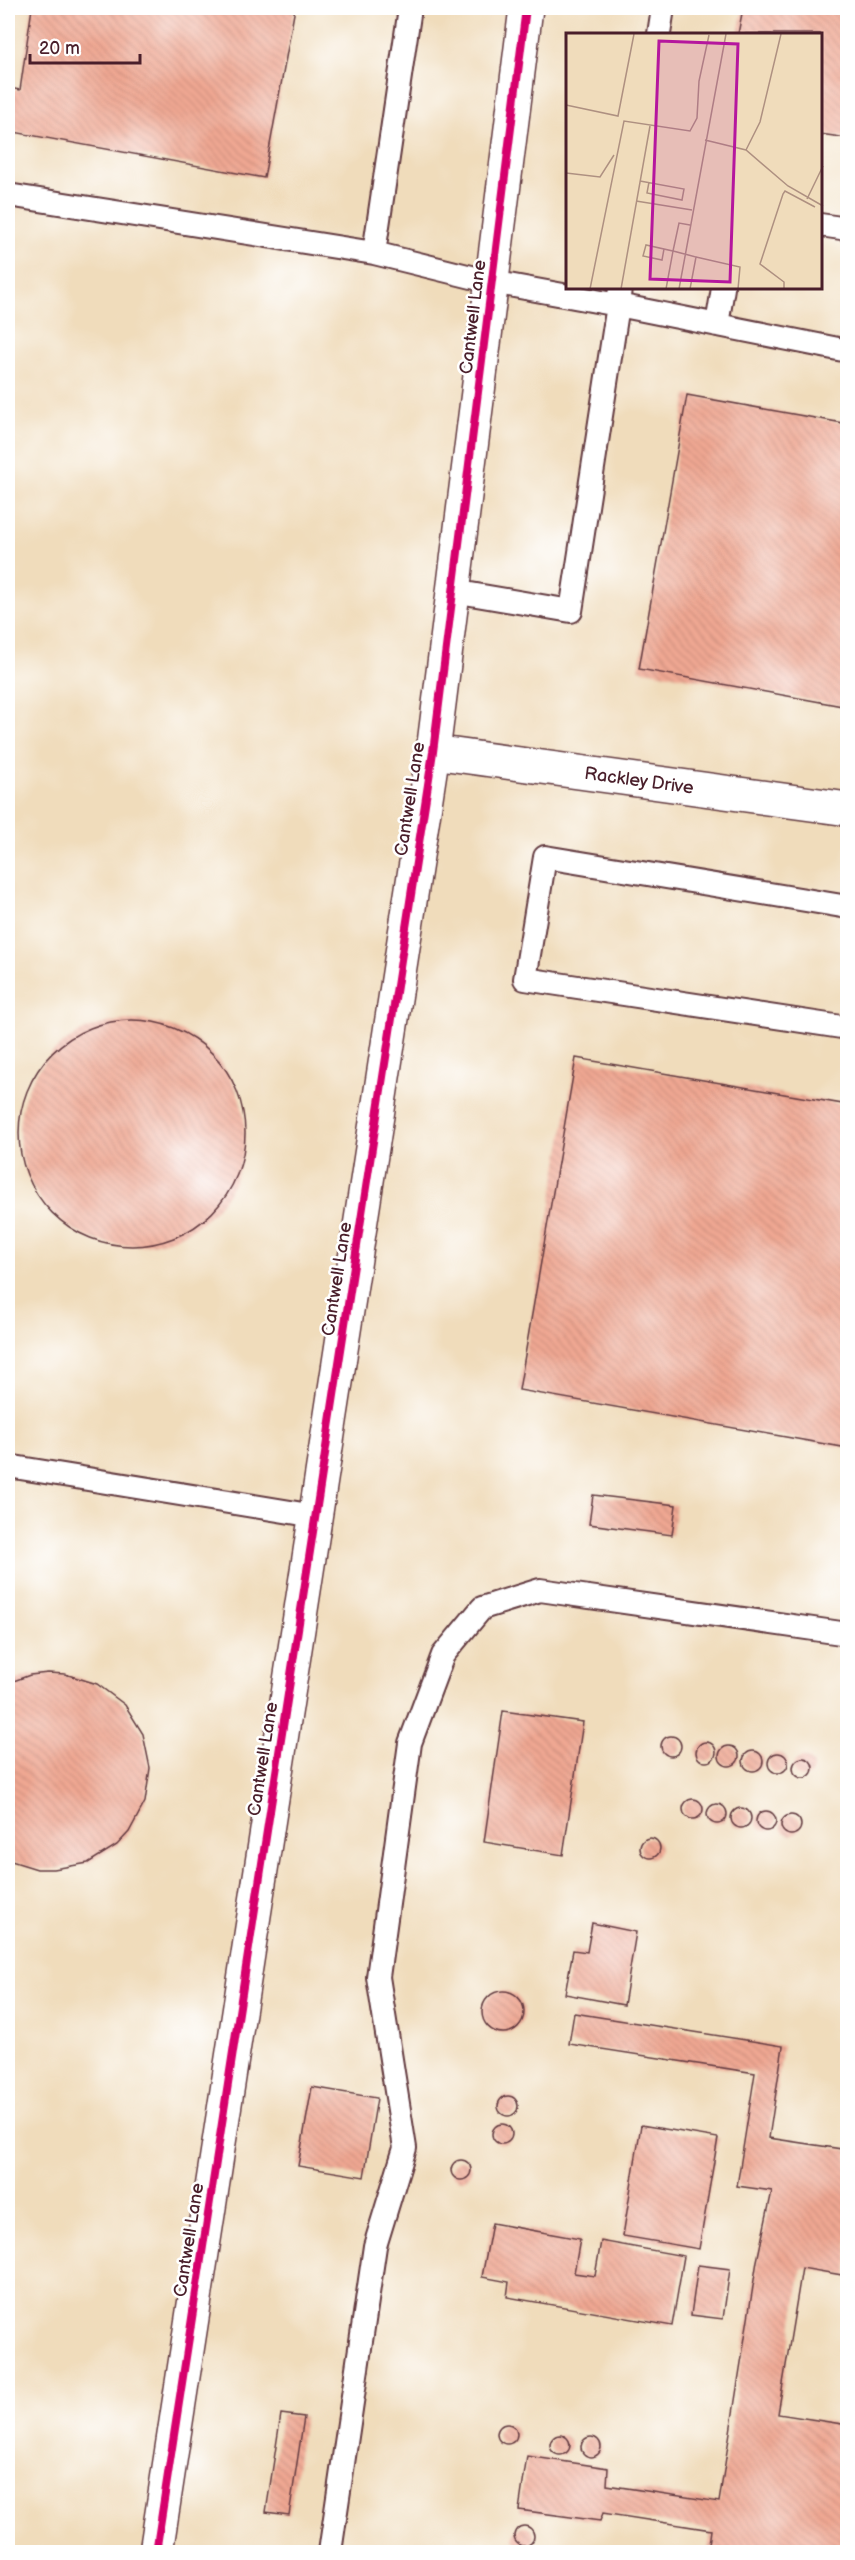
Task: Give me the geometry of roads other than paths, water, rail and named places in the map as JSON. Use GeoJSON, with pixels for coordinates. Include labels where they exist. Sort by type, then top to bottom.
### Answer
{"type":"FeatureCollection","features":[{"type":"Feature","properties":{"kind":"street","name":"Cantwell Lane"},"geometry":{"type":"LineString","coordinates":[[156,2553],[433,752],[526,8]]}},
{"type":"Feature","properties":{"kind":"street","name":"Rackley Drive"},"geometry":{"type":"LineString","coordinates":[[433,752],[848,809]]}},
{"type":"Feature","properties":{"kind":"lane"},"geometry":{"type":"LineString","coordinates":[[374,253],[410,8]]}},
{"type":"Feature","properties":{"kind":"lane"},"geometry":{"type":"LineString","coordinates":[[659,33],[663,8]]}},
{"type":"Feature","properties":{"kind":"lane"},"geometry":{"type":"LineString","coordinates":[[8,195],[374,253],[492,282],[619,297],[717,325],[848,351]]}},
{"type":"Feature","properties":{"kind":"lane"},"geometry":{"type":"LineString","coordinates":[[822,225],[848,229]]}},
{"type":"Feature","properties":{"kind":"lane"},"geometry":{"type":"LineString","coordinates":[[717,325],[723,290]]}},
{"type":"Feature","properties":{"kind":"lane"},"geometry":{"type":"LineString","coordinates":[[453,591],[572,611],[619,297]]}},
{"type":"Feature","properties":{"kind":"lane"},"geometry":{"type":"LineString","coordinates":[[848,907],[545,857],[525,979],[848,1028]]}},
{"type":"Feature","properties":{"kind":"lane"},"geometry":{"type":"LineString","coordinates":[[8,1466],[315,1516]]}},
{"type":"Feature","properties":{"kind":"lane"},"geometry":{"type":"LineString","coordinates":[[330,2553],[375,2246],[405,2148],[378,1977],[410,1743],[443,1655],[482,1608],[540,1590],[848,1634]]}}]}
